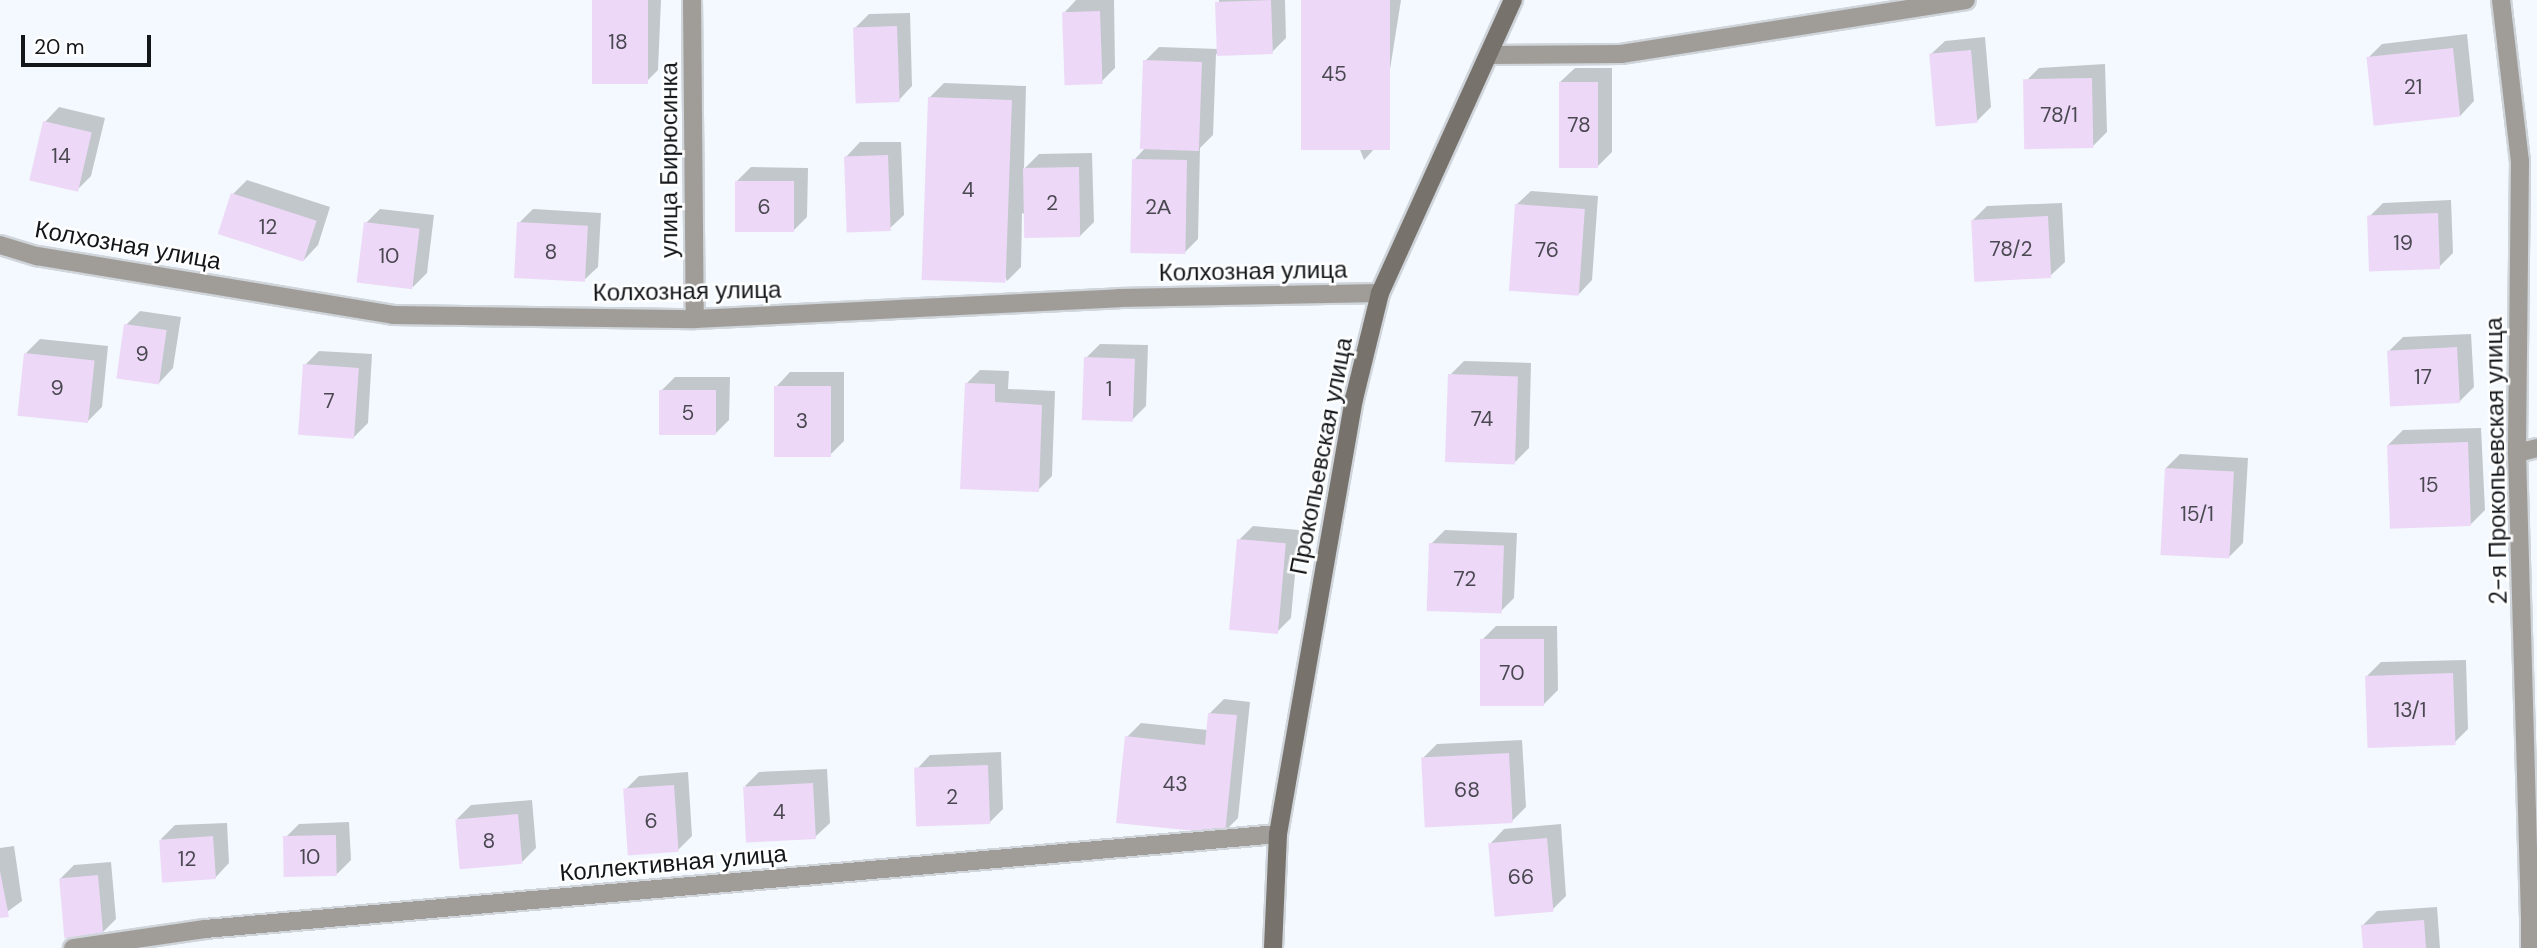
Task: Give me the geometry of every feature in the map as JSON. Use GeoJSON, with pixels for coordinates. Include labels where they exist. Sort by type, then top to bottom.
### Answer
{"type":"FeatureCollection","features":[{"type":"Feature","properties":{"kind":"main road","name":"Прокопьевская улица"},"geometry":{"type":"LineString","coordinates":[[1273,948],[1278,834],[1354,399],[1380,293],[1491,54],[1513,0]]}},
{"type":"Feature","properties":{"kind":"street","name":"улица Бирюсинка"},"geometry":{"type":"LineString","coordinates":[[692,0],[695,319]]}},
{"type":"Feature","properties":{"kind":"street"},"geometry":{"type":"LineString","coordinates":[[1491,54],[1621,54],[1966,0]]}},
{"type":"Feature","properties":{"kind":"street","name":"2-я Прокопьевская улица"},"geometry":{"type":"LineString","coordinates":[[2501,0],[2520,161],[2517,453],[2530,948]]}},
{"type":"Feature","properties":{"kind":"street","name":"Колхозная улица"},"geometry":{"type":"LineString","coordinates":[[0,245],[37,256],[393,315],[695,319],[1119,298],[1380,293]]}},
{"type":"Feature","properties":{"kind":"street"},"geometry":{"type":"LineString","coordinates":[[2517,453],[2537,448]]}},
{"type":"Feature","properties":{"kind":"street","name":"Коллективная улица"},"geometry":{"type":"LineString","coordinates":[[73,948],[205,929],[1278,834]]}},
{"type":"Feature","properties":{"kind":"building"},"geometry":{"type":"Polygon","coordinates":[[[592,0],[648,0],[648,84],[592,84],[592,0]]]}},
{"type":"Feature","properties":{"kind":"building"},"geometry":{"type":"Polygon","coordinates":[[[1271,0],[1273,54],[1217,56],[1215,2],[1271,0]]]}},
{"type":"Feature","properties":{"kind":"building"},"geometry":{"type":"Polygon","coordinates":[[[1301,0],[1390,0],[1390,150],[1301,150],[1301,0]]]}},
{"type":"Feature","properties":{"kind":"building"},"geometry":{"type":"Polygon","coordinates":[[[1100,11],[1103,84],[1065,85],[1062,12],[1100,11]]]}},
{"type":"Feature","properties":{"kind":"building"},"geometry":{"type":"Polygon","coordinates":[[[897,26],[900,102],[856,103],[853,28],[897,26]]]}},
{"type":"Feature","properties":{"kind":"building"},"geometry":{"type":"Polygon","coordinates":[[[2453,48],[2460,117],[2374,126],[2366,57],[2453,48]]]}},
{"type":"Feature","properties":{"kind":"building"},"geometry":{"type":"Polygon","coordinates":[[[1971,50],[1977,123],[1936,126],[1929,54],[1971,50]]]}},
{"type":"Feature","properties":{"kind":"building"},"geometry":{"type":"Polygon","coordinates":[[[1143,60],[1202,62],[1199,151],[1140,149],[1143,60]]]}},
{"type":"Feature","properties":{"kind":"building"},"geometry":{"type":"Polygon","coordinates":[[[2092,78],[2093,148],[2024,149],[2023,79],[2092,78]]]}},
{"type":"Feature","properties":{"kind":"building"},"geometry":{"type":"Polygon","coordinates":[[[1559,82],[1598,82],[1598,168],[1559,168],[1559,82]]]}},
{"type":"Feature","properties":{"kind":"building"},"geometry":{"type":"Polygon","coordinates":[[[928,97],[1012,100],[1006,283],[922,280],[928,97]]]}},
{"type":"Feature","properties":{"kind":"building"},"geometry":{"type":"Polygon","coordinates":[[[43,121],[92,132],[78,192],[29,180],[43,121]]]}},
{"type":"Feature","properties":{"kind":"building"},"geometry":{"type":"Polygon","coordinates":[[[888,155],[891,231],[847,232],[844,157],[888,155]]]}},
{"type":"Feature","properties":{"kind":"building"},"geometry":{"type":"Polygon","coordinates":[[[1132,159],[1187,160],[1185,254],[1130,253],[1132,159]]]}},
{"type":"Feature","properties":{"kind":"building"},"geometry":{"type":"Polygon","coordinates":[[[1079,167],[1080,237],[1024,238],[1023,168],[1079,167]]]}},
{"type":"Feature","properties":{"kind":"building"},"geometry":{"type":"Polygon","coordinates":[[[735,181],[794,181],[794,232],[735,232],[735,181]]]}},
{"type":"Feature","properties":{"kind":"building"},"geometry":{"type":"Polygon","coordinates":[[[231,193],[317,221],[303,262],[218,234],[231,193]]]}},
{"type":"Feature","properties":{"kind":"building"},"geometry":{"type":"Polygon","coordinates":[[[1515,204],[1585,209],[1579,296],[1509,291],[1515,204]]]}},
{"type":"Feature","properties":{"kind":"building"},"geometry":{"type":"Polygon","coordinates":[[[2438,213],[2440,269],[2369,271],[2367,215],[2438,213]]]}},
{"type":"Feature","properties":{"kind":"building"},"geometry":{"type":"Polygon","coordinates":[[[2048,216],[2051,278],[1974,282],[1971,220],[2048,216]]]}},
{"type":"Feature","properties":{"kind":"building"},"geometry":{"type":"Polygon","coordinates":[[[364,222],[420,229],[412,289],[357,283],[364,222]]]}},
{"type":"Feature","properties":{"kind":"building"},"geometry":{"type":"Polygon","coordinates":[[[517,222],[588,226],[585,282],[514,278],[517,222]]]}},
{"type":"Feature","properties":{"kind":"building"},"geometry":{"type":"Polygon","coordinates":[[[124,324],[167,330],[159,384],[116,378],[124,324]]]}},
{"type":"Feature","properties":{"kind":"building"},"geometry":{"type":"Polygon","coordinates":[[[2457,347],[2460,403],[2390,407],[2387,351],[2457,347]]]}},
{"type":"Feature","properties":{"kind":"building"},"geometry":{"type":"Polygon","coordinates":[[[24,353],[95,360],[88,423],[17,416],[24,353]]]}},
{"type":"Feature","properties":{"kind":"building"},"geometry":{"type":"Polygon","coordinates":[[[1084,357],[1135,359],[1133,422],[1082,420],[1084,357]]]}},
{"type":"Feature","properties":{"kind":"building"},"geometry":{"type":"Polygon","coordinates":[[[303,364],[359,368],[354,439],[298,435],[303,364]]]}},
{"type":"Feature","properties":{"kind":"building"},"geometry":{"type":"Polygon","coordinates":[[[1448,374],[1518,376],[1515,464],[1445,462],[1448,374]]]}},
{"type":"Feature","properties":{"kind":"building"},"geometry":{"type":"Polygon","coordinates":[[[965,383],[995,384],[995,402],[1042,405],[1039,492],[960,489],[965,383]]]}},
{"type":"Feature","properties":{"kind":"building"},"geometry":{"type":"Polygon","coordinates":[[[774,386],[831,386],[831,457],[774,457],[774,386]]]}},
{"type":"Feature","properties":{"kind":"building"},"geometry":{"type":"Polygon","coordinates":[[[659,390],[716,390],[716,435],[659,435],[659,390]]]}},
{"type":"Feature","properties":{"kind":"building"},"geometry":{"type":"Polygon","coordinates":[[[2468,442],[2471,526],[2390,529],[2387,445],[2468,442]]]}},
{"type":"Feature","properties":{"kind":"building"},"geometry":{"type":"Polygon","coordinates":[[[2165,468],[2234,472],[2229,558],[2160,555],[2165,468]]]}},
{"type":"Feature","properties":{"kind":"building"},"geometry":{"type":"Polygon","coordinates":[[[1237,539],[1286,543],[1278,634],[1229,630],[1237,539]]]}},
{"type":"Feature","properties":{"kind":"building"},"geometry":{"type":"Polygon","coordinates":[[[1429,543],[1504,546],[1502,614],[1427,611],[1429,543]]]}},
{"type":"Feature","properties":{"kind":"building"},"geometry":{"type":"Polygon","coordinates":[[[1480,639],[1544,639],[1544,706],[1480,706],[1480,639]]]}},
{"type":"Feature","properties":{"kind":"building"},"geometry":{"type":"Polygon","coordinates":[[[2453,673],[2456,745],[2368,748],[2365,676],[2453,673]]]}},
{"type":"Feature","properties":{"kind":"building"},"geometry":{"type":"Polygon","coordinates":[[[1208,713],[1237,715],[1225,834],[1116,823],[1125,736],[1205,745],[1208,713]]]}},
{"type":"Feature","properties":{"kind":"building"},"geometry":{"type":"Polygon","coordinates":[[[1509,753],[1513,823],[1425,828],[1421,758],[1509,753]]]}},
{"type":"Feature","properties":{"kind":"building"},"geometry":{"type":"Polygon","coordinates":[[[988,765],[990,824],[916,827],[914,768],[988,765]]]}},
{"type":"Feature","properties":{"kind":"building"},"geometry":{"type":"Polygon","coordinates":[[[813,783],[816,839],[746,843],[743,787],[813,783]]]}},
{"type":"Feature","properties":{"kind":"building"},"geometry":{"type":"Polygon","coordinates":[[[674,785],[679,852],[628,855],[623,789],[674,785]]]}},
{"type":"Feature","properties":{"kind":"building"},"geometry":{"type":"Polygon","coordinates":[[[518,814],[522,864],[460,869],[455,819],[518,814]]]}},
{"type":"Feature","properties":{"kind":"building"},"geometry":{"type":"Polygon","coordinates":[[[336,835],[337,876],[284,877],[283,836],[336,835]]]}},
{"type":"Feature","properties":{"kind":"building"},"geometry":{"type":"Polygon","coordinates":[[[213,836],[216,879],[162,883],[159,840],[213,836]]]}},
{"type":"Feature","properties":{"kind":"building"},"geometry":{"type":"Polygon","coordinates":[[[1547,838],[1553,912],[1495,917],[1488,843],[1547,838]]]}},
{"type":"Feature","properties":{"kind":"building"},"geometry":{"type":"Polygon","coordinates":[[[0,871],[9,917],[0,918],[0,871]]]}},
{"type":"Feature","properties":{"kind":"building"},"geometry":{"type":"Polygon","coordinates":[[[98,875],[103,935],[64,938],[59,878],[98,875]]]}},
{"type":"Feature","properties":{"kind":"building"},"geometry":{"type":"Polygon","coordinates":[[[2424,920],[2426,948],[2363,948],[2361,925],[2424,920]]]}}]}
